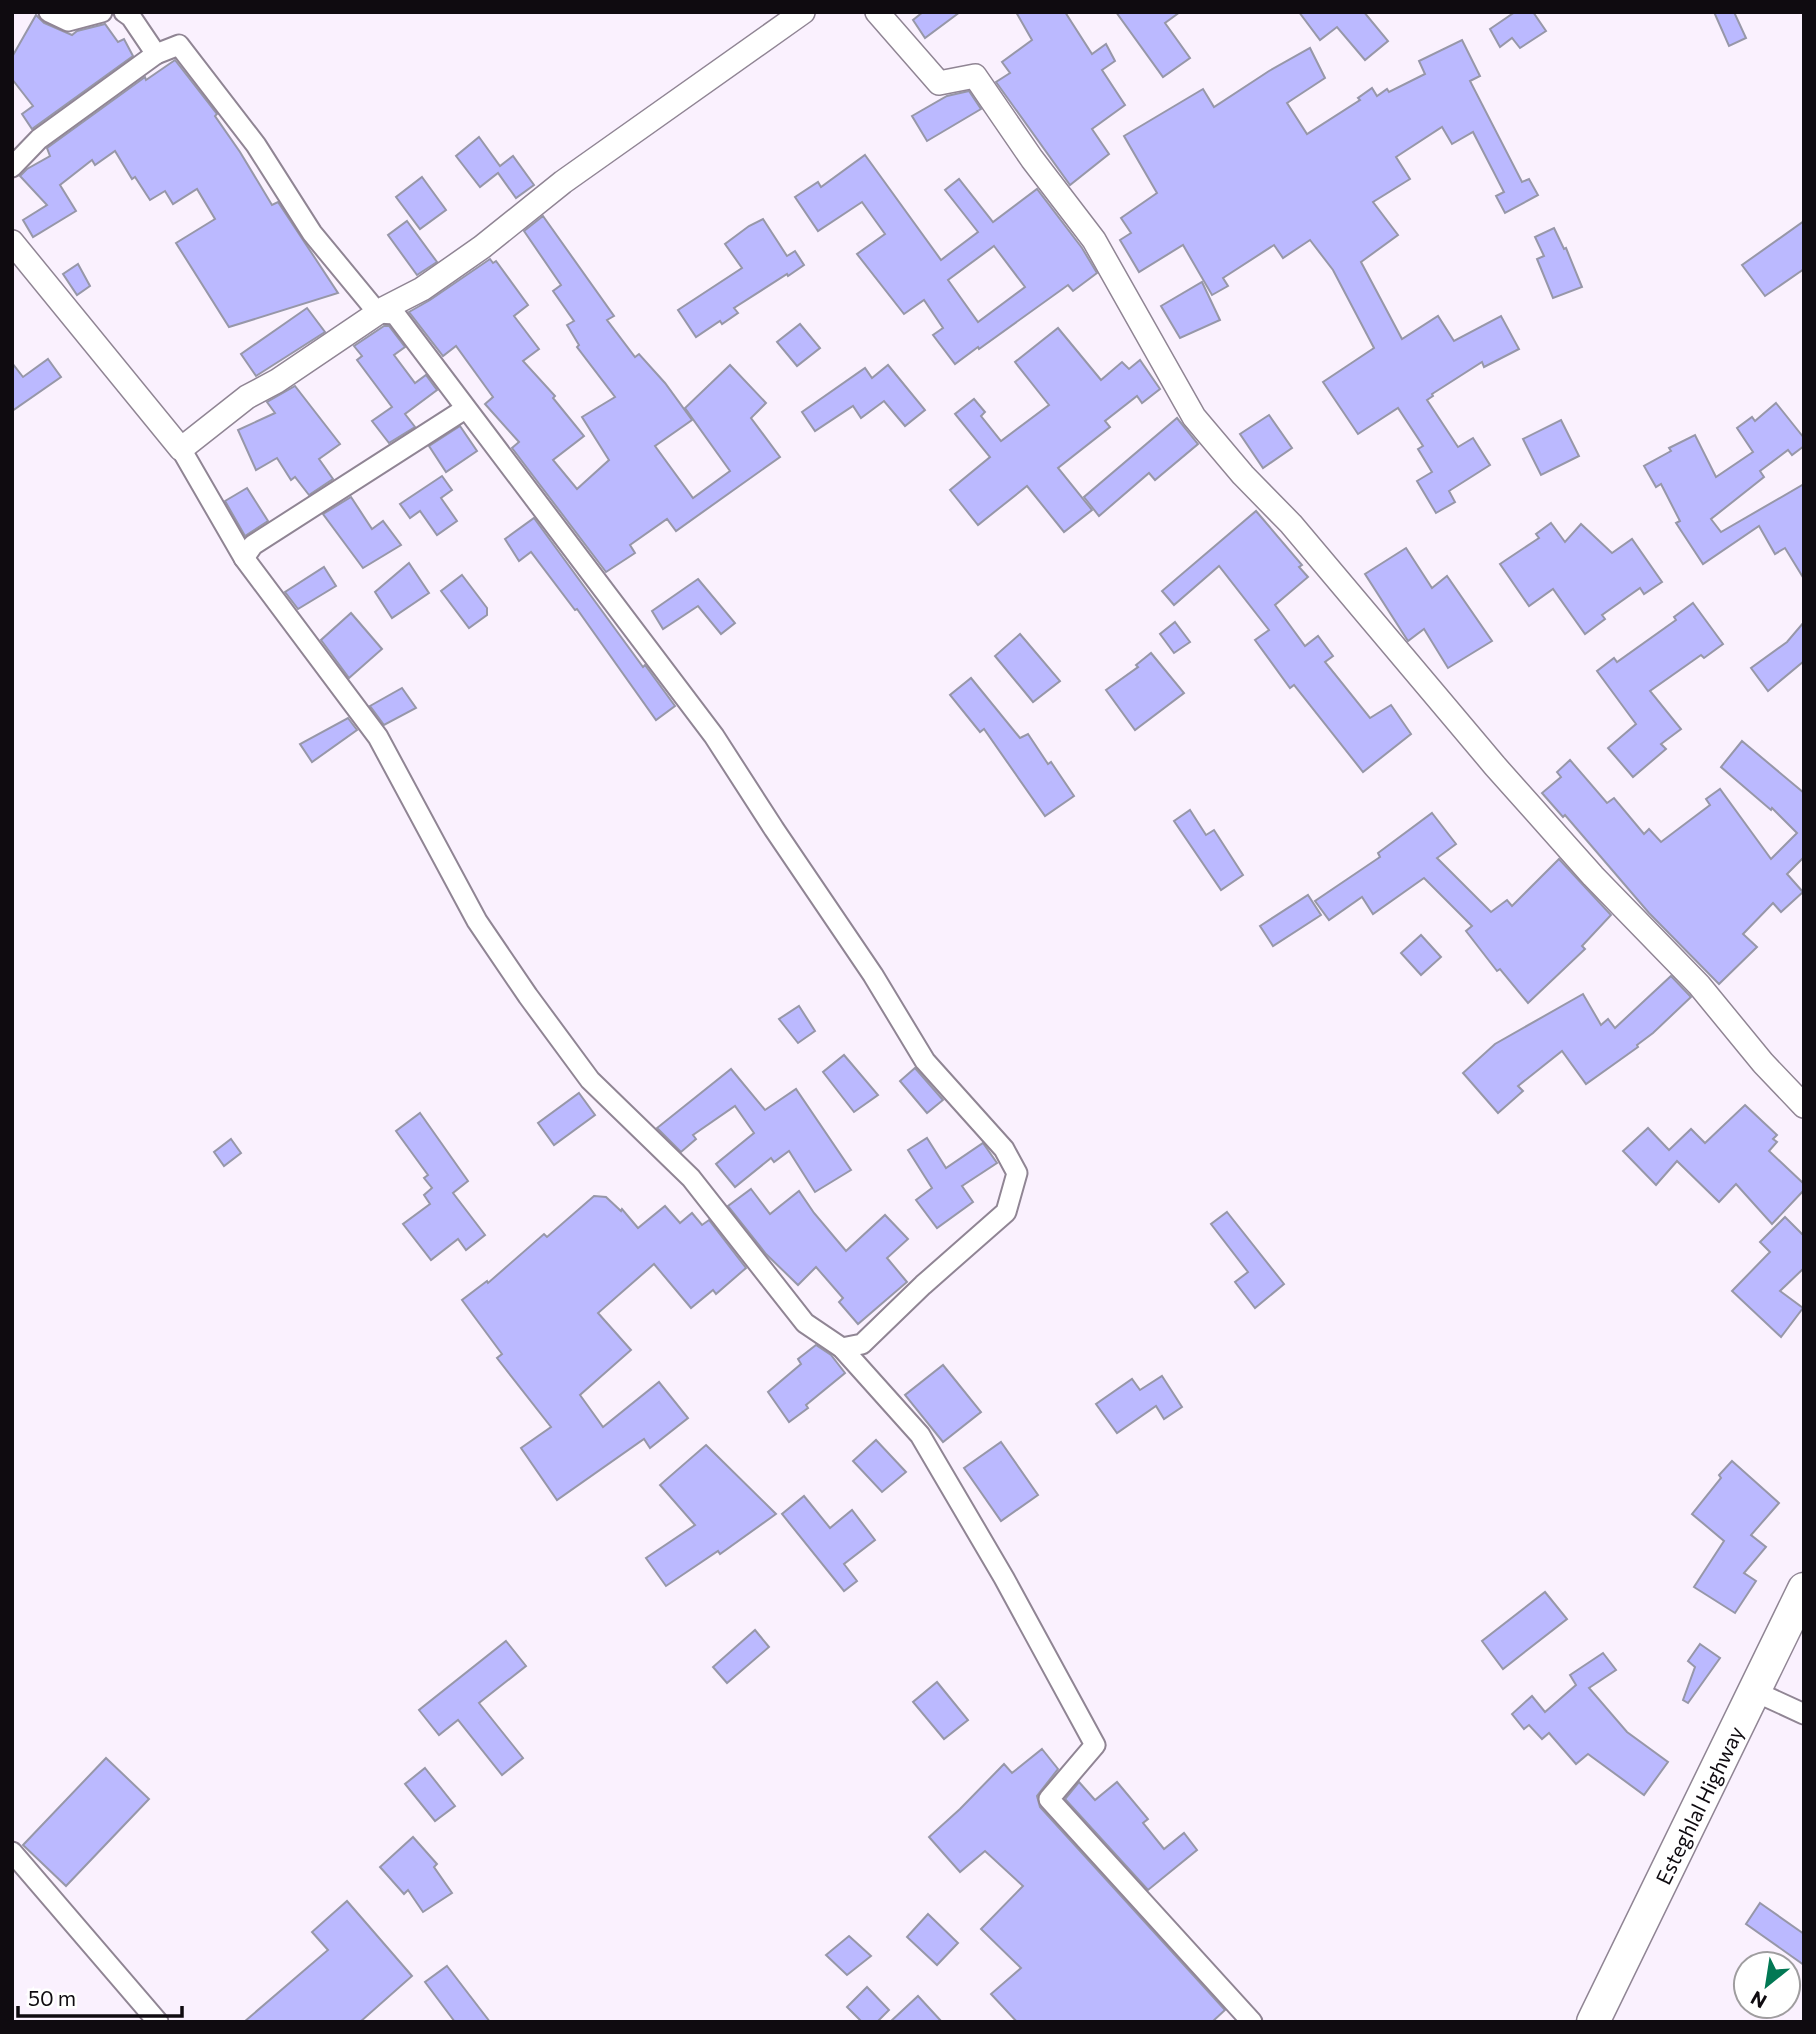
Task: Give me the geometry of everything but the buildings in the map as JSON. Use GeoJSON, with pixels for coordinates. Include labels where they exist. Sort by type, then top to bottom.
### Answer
{"type":"FeatureCollection","features":[{"type":"Feature","properties":{"kind":"highway","name":"Esteghlal Highway"},"geometry":{"type":"LineString","coordinates":[[1593,2022],[1804,1589]]}},
{"type":"Feature","properties":{"kind":"street"},"geometry":{"type":"LineString","coordinates":[[49,12],[68,21],[102,12]]}},
{"type":"Feature","properties":{"kind":"street"},"geometry":{"type":"LineString","coordinates":[[124,12],[131,17],[156,54]]}},
{"type":"Feature","properties":{"kind":"street"},"geometry":{"type":"LineString","coordinates":[[181,449],[247,397],[277,381],[378,313],[422,289],[482,247],[563,183],[803,12]]}},
{"type":"Feature","properties":{"kind":"street"},"geometry":{"type":"LineString","coordinates":[[877,12],[939,83],[975,76],[1032,159],[1094,240],[1194,417],[1243,475],[1291,524],[1495,766],[1593,876],[1699,985],[1763,1063],[1804,1107]]}},
{"type":"Feature","properties":{"kind":"street"},"geometry":{"type":"LineString","coordinates":[[12,167],[39,139],[156,54],[179,45],[256,145],[312,233],[378,313],[395,314],[714,736],[774,830],[873,975],[925,1061],[1004,1149],[1017,1173],[1006,1212],[923,1285],[862,1344],[842,1348]]}},
{"type":"Feature","properties":{"kind":"street"},"geometry":{"type":"LineString","coordinates":[[12,242],[181,449],[244,558],[377,737],[477,921],[590,1080],[691,1178],[805,1323],[842,1348],[920,1435],[1004,1578],[1095,1745],[1049,1799],[1252,2022]]}},
{"type":"Feature","properties":{"kind":"street"},"geometry":{"type":"LineString","coordinates":[[244,558],[253,545],[465,409]]}},
{"type":"Feature","properties":{"kind":"street"},"geometry":{"type":"LineString","coordinates":[[1754,1691],[1804,1714]]}},
{"type":"Feature","properties":{"kind":"street"},"geometry":{"type":"LineString","coordinates":[[12,1852],[158,2022]]}}]}
